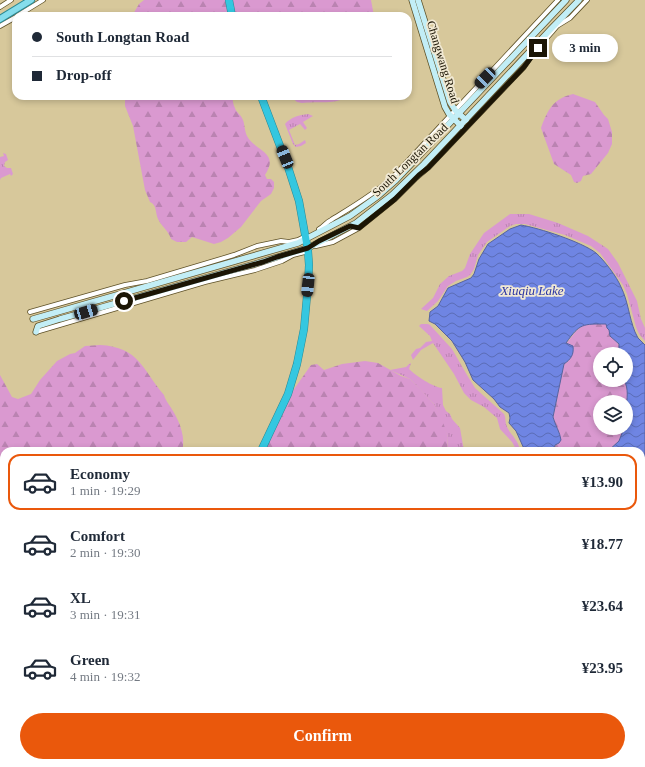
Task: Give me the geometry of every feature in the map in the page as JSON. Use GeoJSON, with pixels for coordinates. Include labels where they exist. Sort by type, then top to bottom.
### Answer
{"type":"FeatureCollection","features":[{"type":"Feature","properties":{"kind":"highway"},"geometry":{"type":"LineString","coordinates":[[228,0],[231,12]]}},
{"type":"Feature","properties":{"kind":"highway"},"geometry":{"type":"LineString","coordinates":[[262,100],[299,201],[308,249],[308,285],[304,329],[297,364],[288,394],[263,447]]}},
{"type":"Feature","properties":{"kind":"main road"},"geometry":{"type":"LineString","coordinates":[[0,14],[24,0]]}},
{"type":"Feature","properties":{"kind":"main road"},"geometry":{"type":"LineString","coordinates":[[0,18],[31,0]]}},
{"type":"Feature","properties":{"kind":"main road","name":"Changwang Road"},"geometry":{"type":"LineString","coordinates":[[412,0],[445,107],[452,118],[461,126]]}},
{"type":"Feature","properties":{"kind":"main road","name":"Changwang Road"},"geometry":{"type":"LineString","coordinates":[[418,0],[450,102],[457,112],[466,120]]}},
{"type":"Feature","properties":{"kind":"main road","name":"South Longtan Road"},"geometry":{"type":"LineString","coordinates":[[33,319],[149,283],[274,249],[306,238],[336,224],[362,208],[386,190],[457,112],[514,56],[559,3],[566,0]]}},
{"type":"Feature","properties":{"kind":"main road","name":"South Longtan Road"},"geometry":{"type":"LineString","coordinates":[[36,332],[38,326],[60,319],[308,249],[319,241],[350,226],[392,195],[424,164],[579,0]]}},
{"type":"Feature","properties":{"kind":"main road"},"geometry":{"type":"LineString","coordinates":[[559,3],[566,13]]}},
{"type":"Feature","properties":{"kind":"main road"},"geometry":{"type":"LineString","coordinates":[[514,56],[520,62]]}},
{"type":"Feature","properties":{"kind":"main road"},"geometry":{"type":"LineString","coordinates":[[336,224],[339,232]]}},
{"type":"Feature","properties":{"kind":"main road"},"geometry":{"type":"LineString","coordinates":[[350,226],[359,228]]}},
{"type":"Feature","properties":{"kind":"main road"},"geometry":{"type":"LineString","coordinates":[[274,249],[277,257]]}},
{"type":"Feature","properties":{"kind":"street"},"geometry":{"type":"LineString","coordinates":[[0,7],[11,0]]}},
{"type":"Feature","properties":{"kind":"street"},"geometry":{"type":"LineString","coordinates":[[23,12],[43,0]]}},
{"type":"Feature","properties":{"kind":"street"},"geometry":{"type":"LineString","coordinates":[[36,332],[205,282],[255,270],[282,261],[320,244],[333,242],[359,228],[395,199],[428,168],[524,67],[555,27],[570,18],[587,0]]}},
{"type":"Feature","properties":{"kind":"street"},"geometry":{"type":"LineString","coordinates":[[457,112],[559,3]]}},
{"type":"Feature","properties":{"kind":"street"},"geometry":{"type":"LineString","coordinates":[[0,26],[12,18]]}},
{"type":"Feature","properties":{"kind":"street"},"geometry":{"type":"LineString","coordinates":[[30,312],[125,285],[149,283],[257,246],[281,241],[289,242],[306,238],[322,228],[328,221],[369,197],[384,185],[452,118]]}},
{"type":"Feature","properties":{"kind":"green space"},"geometry":{"type":"Polygon","coordinates":[[[144,0],[226,0],[228,12],[134,12],[139,4],[144,0]]]}},
{"type":"Feature","properties":{"kind":"green space"},"geometry":{"type":"Polygon","coordinates":[[[232,0],[371,0],[373,12],[234,12],[232,0]]]}},
{"type":"Feature","properties":{"kind":"green space"},"geometry":{"type":"Polygon","coordinates":[[[573,94],[595,102],[608,119],[612,132],[612,144],[608,153],[591,174],[583,176],[581,181],[577,183],[574,182],[571,175],[554,164],[541,128],[546,115],[552,106],[566,96],[573,94]]]}},
{"type":"Feature","properties":{"kind":"green space"},"geometry":{"type":"Polygon","coordinates":[[[125,100],[232,100],[233,104],[243,120],[247,136],[265,153],[270,161],[265,175],[267,179],[271,179],[274,182],[274,188],[271,194],[261,201],[241,227],[221,242],[214,244],[192,237],[186,242],[177,242],[171,239],[159,222],[155,207],[150,202],[145,190],[133,126],[125,106],[125,100]]]}},
{"type":"Feature","properties":{"kind":"green space"},"geometry":{"type":"Polygon","coordinates":[[[295,100],[342,100],[333,102],[297,102],[295,100]]]}},
{"type":"Feature","properties":{"kind":"green space"},"geometry":{"type":"Polygon","coordinates":[[[308,114],[313,116],[303,122],[307,128],[305,130],[300,124],[289,130],[295,145],[305,140],[306,143],[296,147],[293,144],[285,124],[295,117],[308,114]]]}},
{"type":"Feature","properties":{"kind":"green space"},"geometry":{"type":"Polygon","coordinates":[[[3,153],[6,154],[8,160],[5,162],[4,166],[11,168],[13,174],[11,176],[10,174],[1,178],[0,180],[0,157],[4,156],[3,153]]]}},
{"type":"Feature","properties":{"kind":"green space"},"geometry":{"type":"Polygon","coordinates":[[[510,214],[529,214],[558,223],[588,236],[608,249],[618,263],[637,301],[641,319],[645,328],[645,341],[639,334],[636,327],[623,285],[600,253],[591,246],[565,235],[525,224],[510,226],[487,242],[478,255],[474,269],[470,275],[448,286],[438,301],[427,311],[421,309],[433,298],[440,284],[449,276],[462,271],[465,268],[470,254],[484,233],[510,214]]]}},
{"type":"Feature","properties":{"kind":"green space"},"geometry":{"type":"Polygon","coordinates":[[[421,324],[430,325],[452,349],[475,388],[504,414],[507,427],[518,443],[519,447],[515,447],[500,429],[497,418],[484,407],[471,400],[464,393],[454,374],[433,343],[421,350],[413,360],[411,355],[416,349],[420,348],[426,342],[432,341],[430,336],[419,326],[421,324]]]}},
{"type":"Feature","properties":{"kind":"green space"},"geometry":{"type":"Polygon","coordinates":[[[585,324],[606,324],[610,336],[619,345],[619,347],[593,347],[593,387],[626,387],[628,393],[628,395],[593,395],[593,435],[621,435],[619,441],[612,447],[555,447],[560,434],[553,417],[564,364],[569,360],[573,350],[566,344],[576,331],[585,324]]]}},
{"type":"Feature","properties":{"kind":"green space"},"geometry":{"type":"Polygon","coordinates":[[[100,345],[113,347],[132,355],[138,361],[164,395],[178,420],[183,436],[183,447],[0,447],[0,375],[12,397],[18,399],[31,394],[40,380],[57,361],[75,353],[85,346],[100,345]]]}},
{"type":"Feature","properties":{"kind":"green space"},"geometry":{"type":"Polygon","coordinates":[[[365,361],[378,363],[401,376],[410,379],[434,404],[448,437],[447,447],[266,447],[292,392],[311,365],[317,364],[324,370],[342,364],[365,361]]]}},
{"type":"Feature","properties":{"kind":"green space"},"geometry":{"type":"Polygon","coordinates":[[[411,363],[409,369],[420,378],[442,388],[443,405],[460,428],[463,447],[447,447],[448,437],[434,404],[410,379],[390,370],[406,367],[411,363]]]}},
{"type":"Feature","properties":{"kind":"water","name":"Xiuqiu Lake"},"geometry":{"type":"Polygon","coordinates":[[[521,225],[549,232],[581,244],[596,253],[610,269],[623,292],[635,332],[638,338],[645,345],[645,447],[612,447],[619,441],[621,435],[633,435],[633,395],[627,395],[627,387],[633,387],[633,347],[619,347],[619,344],[610,336],[606,324],[592,324],[579,328],[566,343],[573,346],[573,352],[564,364],[553,417],[561,440],[555,447],[523,447],[516,431],[509,423],[509,413],[500,407],[494,399],[473,380],[465,362],[452,341],[435,324],[429,321],[430,312],[438,306],[448,288],[471,278],[474,274],[479,259],[488,244],[510,229],[521,225]]]}},
{"type":"Feature","properties":{"kind":"route"},"geometry":{"type":"LineString","coordinates":[[124,301],[308,248],[350,226],[359,228],[395,199],[428,168],[524,67],[538,48]]}}]}
